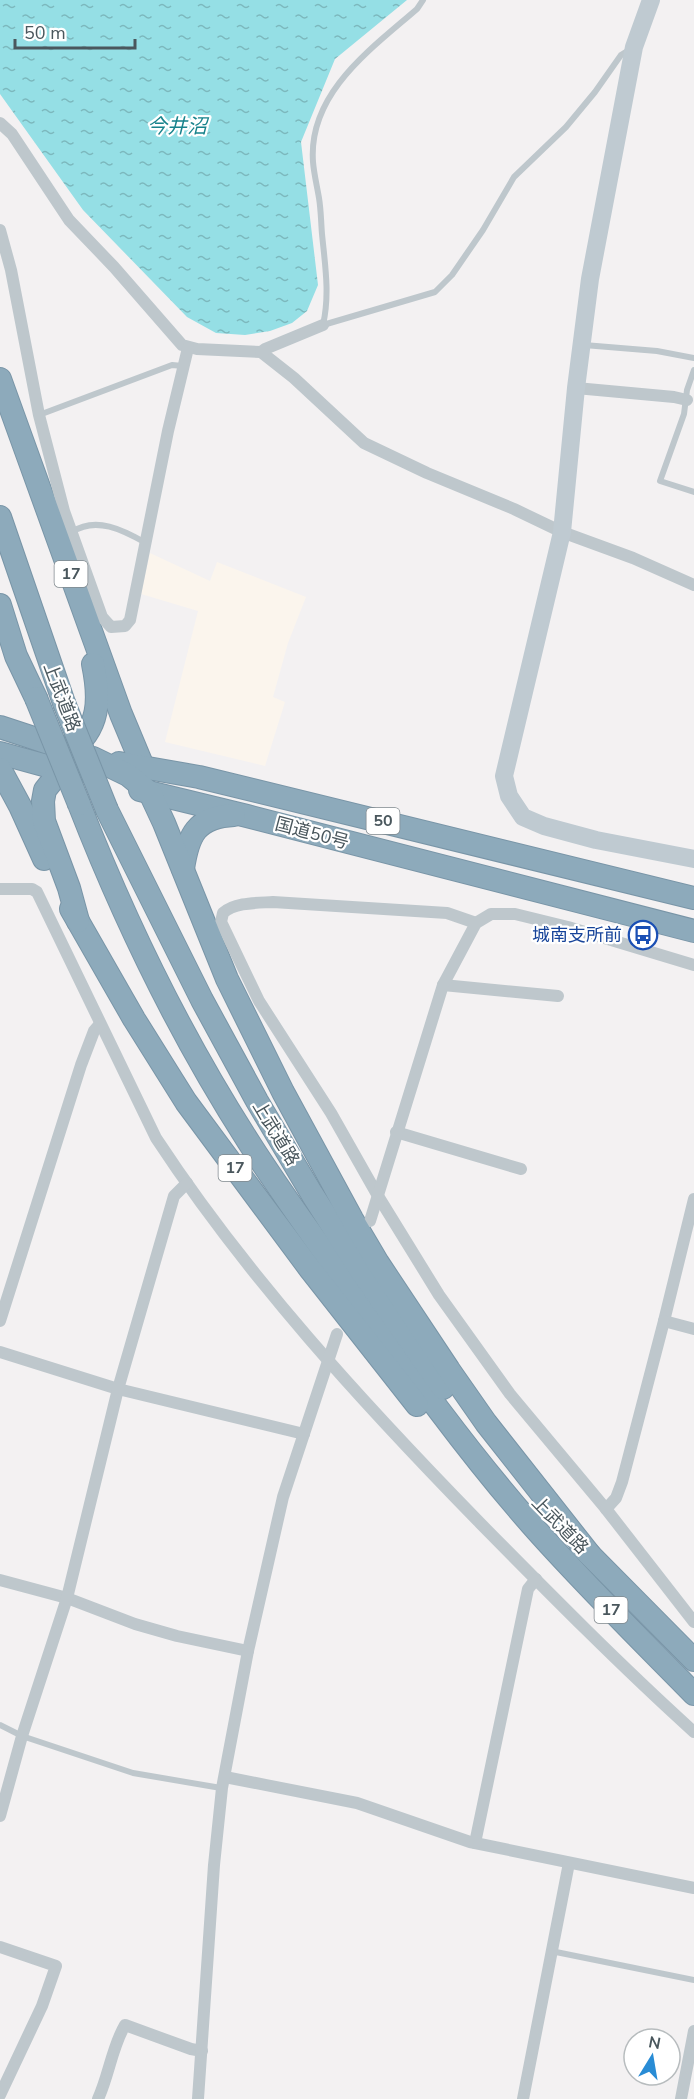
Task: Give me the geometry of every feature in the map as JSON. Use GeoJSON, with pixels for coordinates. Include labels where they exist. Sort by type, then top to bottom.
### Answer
{"type":"FeatureCollection","features":[{"type":"Feature","properties":{"kind":"highway","name":"17"},"geometry":{"type":"LineString","coordinates":[[0,379],[65,536],[85,610],[121,714],[144,769]]}},
{"type":"Feature","properties":{"kind":"highway","name":"上武道路"},"geometry":{"type":"LineString","coordinates":[[0,517],[64,703],[107,810],[229,1053],[312,1194],[363,1274],[429,1369],[476,1431],[521,1485],[694,1660]]}},
{"type":"Feature","properties":{"kind":"highway","name":"上武道路"},"geometry":{"type":"LineString","coordinates":[[0,605],[16,656],[36,698],[114,889],[157,981],[197,1056],[248,1141],[286,1199],[406,1365],[530,1523],[615,1616],[694,1694]]}},
{"type":"Feature","properties":{"kind":"highway"},"geometry":{"type":"LineString","coordinates":[[68,760],[86,733],[98,708],[93,662],[81,620],[85,610]]}},
{"type":"Feature","properties":{"kind":"highway"},"geometry":{"type":"LineString","coordinates":[[0,720],[32,738]]}},
{"type":"Feature","properties":{"kind":"highway","name":"国道50号"},"geometry":{"type":"LineString","coordinates":[[0,728],[32,738],[68,760],[150,793],[248,816],[694,931]]}},
{"type":"Feature","properties":{"kind":"highway","name":"国道50号"},"geometry":{"type":"LineString","coordinates":[[0,753],[41,764],[68,760]]}},
{"type":"Feature","properties":{"kind":"highway","name":"17"},"geometry":{"type":"LineString","coordinates":[[78,921],[69,888],[44,821],[43,811],[45,790],[68,760],[93,758]]}},
{"type":"Feature","properties":{"kind":"highway"},"geometry":{"type":"LineString","coordinates":[[93,758],[128,775],[150,793]]}},
{"type":"Feature","properties":{"kind":"highway","name":"国道50号"},"geometry":{"type":"LineString","coordinates":[[93,758],[144,769],[199,777],[694,898]]}},
{"type":"Feature","properties":{"kind":"highway","name":"17"},"geometry":{"type":"LineString","coordinates":[[0,770],[20,806],[57,885],[161,1065],[214,1141],[310,1269],[432,1424],[454,1449],[530,1523]]}},
{"type":"Feature","properties":{"kind":"highway","name":"17"},"geometry":{"type":"LineString","coordinates":[[150,793],[227,979],[283,1092],[378,1263],[486,1423],[590,1555]]}},
{"type":"Feature","properties":{"kind":"highway"},"geometry":{"type":"LineString","coordinates":[[183,869],[188,842],[197,827],[219,817],[248,816]]}},
{"type":"Feature","properties":{"kind":"street"},"geometry":{"type":"LineString","coordinates":[[651,0],[634,47],[590,279],[576,388],[562,532],[504,776],[509,796],[523,816],[544,826],[596,840],[694,859]]}},
{"type":"Feature","properties":{"kind":"street"},"geometry":{"type":"LineString","coordinates":[[0,123],[12,134],[69,220],[114,267],[178,341],[188,348],[261,352],[294,378],[364,443],[427,474],[514,508],[562,532],[633,558],[694,585]]}},
{"type":"Feature","properties":{"kind":"street"},"geometry":{"type":"LineString","coordinates":[[0,230],[11,270],[39,415],[64,511],[65,536],[102,617],[107,624],[115,628],[125,626],[130,620],[168,431],[188,348]]}},
{"type":"Feature","properties":{"kind":"street"},"geometry":{"type":"LineString","coordinates":[[261,352],[323,325]]}},
{"type":"Feature","properties":{"kind":"street"},"geometry":{"type":"LineString","coordinates":[[576,388],[674,397],[690,401]]}},
{"type":"Feature","properties":{"kind":"street"},"geometry":{"type":"LineString","coordinates":[[0,889],[32,889],[37,892],[156,1138],[187,1183],[275,1298],[428,1469],[650,1692],[694,1732]]}},
{"type":"Feature","properties":{"kind":"street"},"geometry":{"type":"LineString","coordinates":[[476,923],[447,913],[273,902],[229,909],[222,916],[223,926],[259,1001],[331,1113],[378,1196],[439,1294],[510,1394],[606,1509],[694,1622]]}},
{"type":"Feature","properties":{"kind":"street"},"geometry":{"type":"LineString","coordinates":[[370,1221],[443,984],[476,923],[491,914],[515,914],[568,927],[694,965]]}},
{"type":"Feature","properties":{"kind":"street"},"geometry":{"type":"LineString","coordinates":[[443,984],[558,996]]}},
{"type":"Feature","properties":{"kind":"street"},"geometry":{"type":"LineString","coordinates":[[0,1321],[81,1065],[94,1031],[100,1024]]}},
{"type":"Feature","properties":{"kind":"street"},"geometry":{"type":"LineString","coordinates":[[396,1132],[520,1168]]}},
{"type":"Feature","properties":{"kind":"street"},"geometry":{"type":"LineString","coordinates":[[0,1816],[22,1736],[67,1598],[118,1389],[174,1196],[187,1183]]}},
{"type":"Feature","properties":{"kind":"street"},"geometry":{"type":"LineString","coordinates":[[606,1509],[616,1498],[622,1482],[694,1199]]}},
{"type":"Feature","properties":{"kind":"street"},"geometry":{"type":"LineString","coordinates":[[664,1321],[694,1329]]}},
{"type":"Feature","properties":{"kind":"street"},"geometry":{"type":"LineString","coordinates":[[198,2099],[214,1865],[224,1782],[248,1651],[283,1497],[337,1334]]}},
{"type":"Feature","properties":{"kind":"street"},"geometry":{"type":"LineString","coordinates":[[0,1352],[118,1389],[304,1434]]}},
{"type":"Feature","properties":{"kind":"street"},"geometry":{"type":"LineString","coordinates":[[475,1843],[526,1596],[536,1579]]}},
{"type":"Feature","properties":{"kind":"street"},"geometry":{"type":"LineString","coordinates":[[0,1580],[67,1598],[135,1624],[177,1636],[248,1651]]}},
{"type":"Feature","properties":{"kind":"street"},"geometry":{"type":"LineString","coordinates":[[224,1782],[357,1803],[475,1843],[694,1888]]}},
{"type":"Feature","properties":{"kind":"street"},"geometry":{"type":"LineString","coordinates":[[523,2099],[569,1863]]}},
{"type":"Feature","properties":{"kind":"street"},"geometry":{"type":"LineString","coordinates":[[0,1947],[56,1966],[42,2006],[0,2095]]}},
{"type":"Feature","properties":{"kind":"street"},"geometry":{"type":"LineString","coordinates":[[98,2099],[125,2025],[190,2049],[202,2050]]}},
{"type":"Feature","properties":{"kind":"street"},"geometry":{"type":"LineString","coordinates":[[681,2099],[694,2031]]}},
{"type":"Feature","properties":{"kind":"lane"},"geometry":{"type":"LineString","coordinates":[[423,0],[417,9],[346,73],[330,96],[318,124],[313,162],[319,198],[327,285],[323,325],[435,292],[452,275],[483,230],[513,177],[566,128],[621,55],[634,47]]}},
{"type":"Feature","properties":{"kind":"lane"},"geometry":{"type":"LineString","coordinates":[[581,345],[657,351],[694,358]]}},
{"type":"Feature","properties":{"kind":"lane"},"geometry":{"type":"LineString","coordinates":[[39,415],[172,365],[184,366]]}},
{"type":"Feature","properties":{"kind":"lane"},"geometry":{"type":"LineString","coordinates":[[694,370],[687,390],[690,401],[660,481],[694,492]]}},
{"type":"Feature","properties":{"kind":"lane"},"geometry":{"type":"LineString","coordinates":[[65,536],[84,525],[95,524],[105,525],[146,543]]}},
{"type":"Feature","properties":{"kind":"lane"},"geometry":{"type":"LineString","coordinates":[[0,1725],[22,1736],[133,1773],[224,1782]]}},
{"type":"Feature","properties":{"kind":"lane"},"geometry":{"type":"LineString","coordinates":[[551,1951],[694,1980]]}},
{"type":"Feature","properties":{"kind":"shaded area"},"geometry":{"type":"Polygon","coordinates":[[[150,553],[210,581],[217,562],[306,597],[288,643],[273,697],[285,702],[265,766],[165,742],[198,611],[141,594],[150,553]]]}},
{"type":"Feature","properties":{"kind":"water","name":"今井沼"},"geometry":{"type":"Polygon","coordinates":[[[0,0],[407,0],[335,59],[301,142],[318,285],[307,311],[292,323],[270,331],[245,335],[216,333],[187,317],[83,210],[0,94],[0,0]]]}},
{"type":"Feature","properties":{"kind":"place","name":"城南支所前"},"geometry":{"type":"Point","coordinates":[643,935]}}]}
